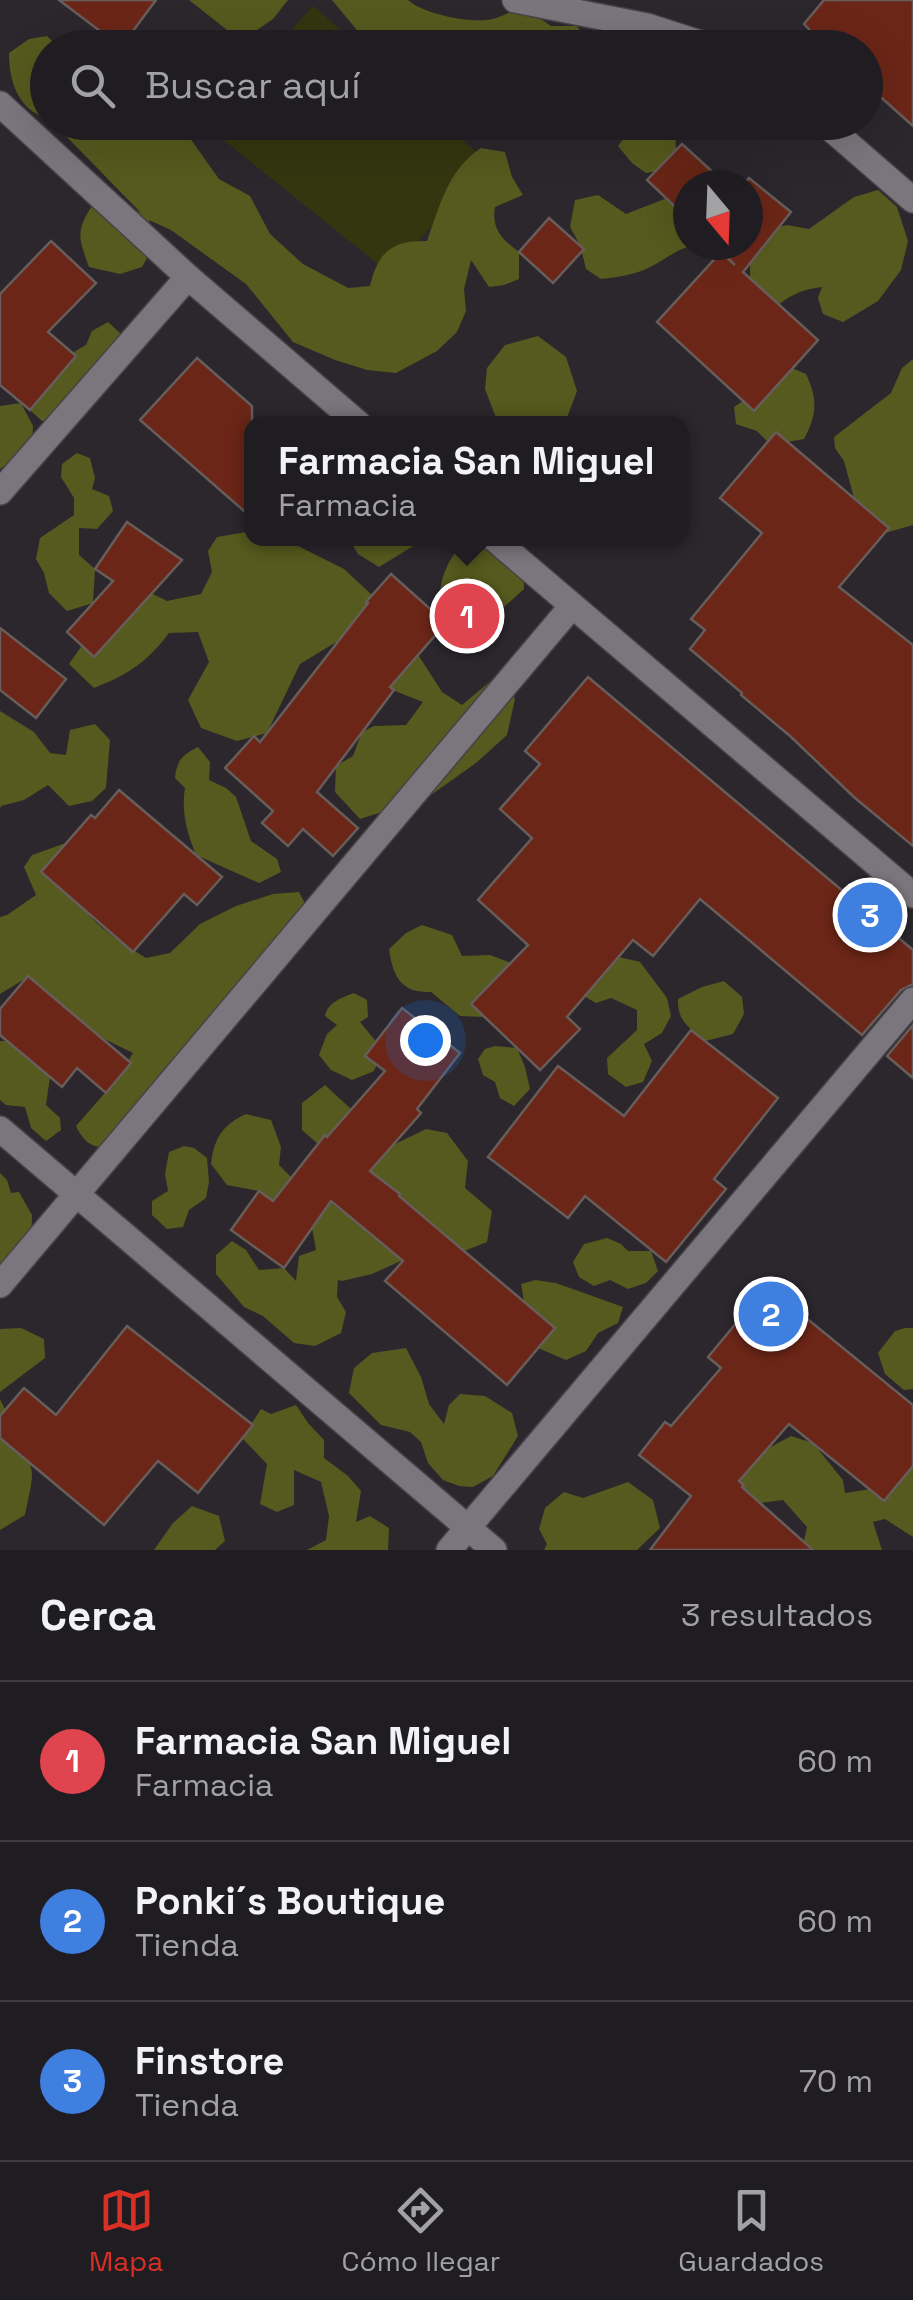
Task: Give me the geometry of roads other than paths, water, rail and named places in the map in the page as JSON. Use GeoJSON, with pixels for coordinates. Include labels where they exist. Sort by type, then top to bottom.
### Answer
{"type":"FeatureCollection","features":[{"type":"Feature","properties":{"kind":"street"},"geometry":{"type":"LineString","coordinates":[[514,0],[659,30]]}},
{"type":"Feature","properties":{"kind":"street"},"geometry":{"type":"LineString","coordinates":[[0,104],[30,132]]}},
{"type":"Feature","properties":{"kind":"street"},"geometry":{"type":"LineString","coordinates":[[39,140],[188,277],[350,416]]}},
{"type":"Feature","properties":{"kind":"street"},"geometry":{"type":"LineString","coordinates":[[844,140],[913,200]]}},
{"type":"Feature","properties":{"kind":"street"},"geometry":{"type":"LineString","coordinates":[[0,492],[188,277]]}},
{"type":"Feature","properties":{"kind":"street"},"geometry":{"type":"LineString","coordinates":[[502,546],[913,895]]}},
{"type":"Feature","properties":{"kind":"street"},"geometry":{"type":"LineString","coordinates":[[0,1286],[572,606]]}},
{"type":"Feature","properties":{"kind":"street"},"geometry":{"type":"LineString","coordinates":[[449,1550],[913,1000]]}},
{"type":"Feature","properties":{"kind":"street"},"geometry":{"type":"LineString","coordinates":[[0,1129],[494,1550]]}},
{"type":"Feature","properties":{"kind":"place","name":"Farmacia San Miguel"},"geometry":{"type":"Point","coordinates":[467,616]}},
{"type":"Feature","properties":{"kind":"place","name":"Finstore"},"geometry":{"type":"Point","coordinates":[870,915]}},
{"type":"Feature","properties":{"kind":"place","name":"Ponki´s Boutique"},"geometry":{"type":"Point","coordinates":[771,1314]}}]}
